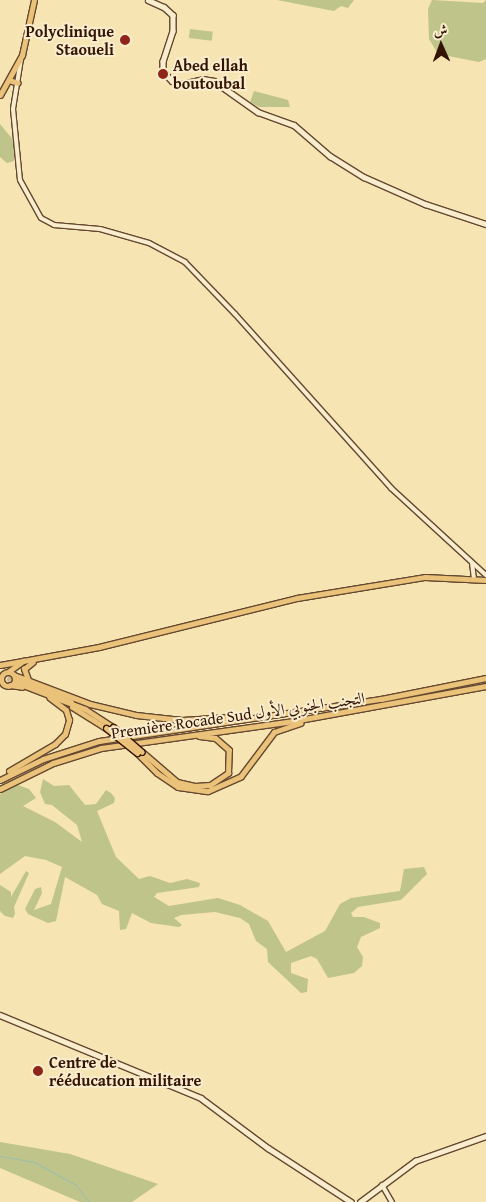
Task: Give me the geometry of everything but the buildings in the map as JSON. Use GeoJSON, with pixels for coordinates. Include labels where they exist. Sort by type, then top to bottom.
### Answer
{"type":"FeatureCollection","features":[{"type":"Feature","properties":{"kind":"highway"},"geometry":{"type":"LineString","coordinates":[[0,95],[22,55],[34,0]]}},
{"type":"Feature","properties":{"kind":"highway"},"geometry":{"type":"LineString","coordinates":[[9,81],[14,79],[18,83]]}},
{"type":"Feature","properties":{"kind":"highway"},"geometry":{"type":"LineString","coordinates":[[0,665],[23,662]]}},
{"type":"Feature","properties":{"kind":"highway"},"geometry":{"type":"LineString","coordinates":[[115,711],[4,672],[1,681],[49,697],[88,715],[139,752],[169,777],[195,786],[217,783],[230,767],[229,750],[215,738],[146,741]]}},
{"type":"Feature","properties":{"kind":"highway"},"geometry":{"type":"LineString","coordinates":[[10,685],[14,676]]}},
{"type":"Feature","properties":{"kind":"highway"},"geometry":{"type":"LineString","coordinates":[[14,676],[20,684],[94,713]]}},
{"type":"Feature","properties":{"kind":"highway","name":"Première Rocade Sud التجنب الجنوبي الأول"},"geometry":{"type":"LineString","coordinates":[[0,778],[50,756],[99,741],[330,705],[486,678]]}},
{"type":"Feature","properties":{"kind":"highway"},"geometry":{"type":"LineString","coordinates":[[21,681],[56,694],[115,711],[158,718],[201,720],[330,705]]}},
{"type":"Feature","properties":{"kind":"highway","name":"Première Rocade Sud التجنب الجنوبي الأول"},"geometry":{"type":"LineString","coordinates":[[0,789],[75,755],[146,741],[348,712],[486,686]]}},
{"type":"Feature","properties":{"kind":"highway"},"geometry":{"type":"LineString","coordinates":[[56,694],[94,713],[113,727],[172,784],[189,790],[208,791],[241,776],[274,732],[294,724],[348,712]]}},
{"type":"Feature","properties":{"kind":"highway"},"geometry":{"type":"LineString","coordinates":[[0,778],[55,744],[65,734],[69,725],[66,710],[49,697]]}},
{"type":"Feature","properties":{"kind":"main road"},"geometry":{"type":"LineString","coordinates":[[148,0],[164,7],[173,15],[173,31],[163,60],[164,71],[169,79],[178,84],[214,81],[246,105],[294,125],[330,156],[364,177],[425,204],[486,224]]}},
{"type":"Feature","properties":{"kind":"main road"},"geometry":{"type":"LineString","coordinates":[[14,676],[19,665],[298,598],[425,577],[486,580]]}},
{"type":"Feature","properties":{"kind":"main road"},"geometry":{"type":"LineString","coordinates":[[4,672],[23,662],[55,656]]}},
{"type":"Feature","properties":{"kind":"main road"},"geometry":{"type":"LineString","coordinates":[[28,680],[25,668],[35,661]]}},
{"type":"Feature","properties":{"kind":"main road"},"geometry":{"type":"LineString","coordinates":[[0,1016],[201,1098],[268,1148],[351,1202]]}},
{"type":"Feature","properties":{"kind":"main road"},"geometry":{"type":"LineString","coordinates":[[360,1202],[427,1155],[486,1136]]}},
{"type":"Feature","properties":{"kind":"street"},"geometry":{"type":"LineString","coordinates":[[22,55],[13,109],[20,180],[40,218],[54,225],[100,229],[149,243],[171,253],[200,275],[390,488],[486,575]]}},
{"type":"Feature","properties":{"kind":"street"},"geometry":{"type":"LineString","coordinates":[[472,563],[474,579]]}},
{"type":"Feature","properties":{"kind":"street"},"geometry":{"type":"LineString","coordinates":[[382,1185],[392,1202]]}},
{"type":"Feature","properties":{"kind":"green space"},"geometry":{"type":"Polygon","coordinates":[[[277,0],[354,0],[348,8],[341,6],[334,11],[277,0]]]}},
{"type":"Feature","properties":{"kind":"green space"},"geometry":{"type":"Polygon","coordinates":[[[432,0],[483,3],[486,0],[486,59],[479,62],[438,54],[429,39],[428,9],[432,0]]]}},
{"type":"Feature","properties":{"kind":"green space"},"geometry":{"type":"Polygon","coordinates":[[[190,29],[213,32],[212,41],[189,38],[190,29]]]}},
{"type":"Feature","properties":{"kind":"green space"},"geometry":{"type":"Polygon","coordinates":[[[254,91],[288,100],[290,107],[259,107],[250,102],[254,91]]]}},
{"type":"Feature","properties":{"kind":"green space"},"geometry":{"type":"Polygon","coordinates":[[[0,124],[14,141],[14,161],[7,163],[0,157],[0,124]]]}},
{"type":"Feature","properties":{"kind":"green space"},"geometry":{"type":"Polygon","coordinates":[[[43,779],[54,786],[69,785],[85,805],[96,804],[106,790],[111,793],[115,798],[114,803],[97,811],[116,857],[139,879],[150,876],[170,883],[187,879],[200,883],[199,887],[157,893],[154,897],[169,906],[218,898],[240,905],[268,921],[286,952],[325,931],[340,904],[351,898],[400,891],[404,869],[424,867],[427,874],[401,900],[358,907],[351,913],[353,917],[364,917],[380,923],[380,928],[361,937],[357,947],[363,957],[362,966],[354,973],[328,978],[317,959],[311,956],[291,963],[291,973],[308,979],[307,992],[301,993],[268,962],[267,949],[256,941],[249,924],[240,918],[215,912],[181,915],[174,918],[182,925],[179,927],[151,923],[132,913],[126,929],[120,930],[119,911],[102,904],[97,895],[65,877],[56,921],[48,923],[28,914],[25,909],[35,889],[41,887],[42,893],[34,910],[51,904],[62,867],[46,860],[25,856],[0,874],[0,794],[15,784],[29,789],[36,798],[23,806],[55,822],[82,842],[77,825],[52,805],[45,804],[40,792],[43,779]]]}},
{"type":"Feature","properties":{"kind":"green space"},"geometry":{"type":"Polygon","coordinates":[[[26,871],[29,873],[14,907],[15,914],[13,918],[5,916],[0,911],[0,885],[11,892],[11,897],[26,871]]]}},
{"type":"Feature","properties":{"kind":"green space"},"geometry":{"type":"Polygon","coordinates":[[[0,1142],[70,1154],[158,1184],[132,1202],[80,1202],[0,1168],[0,1142]]]}},
{"type":"Feature","properties":{"kind":"waterway"},"geometry":{"type":"LineString","coordinates":[[0,1156],[34,1162],[76,1185],[89,1202]]}},
{"type":"Feature","properties":{"kind":"tunnel"},"geometry":{"type":"LineString","coordinates":[[0,676],[18,681]]}},
{"type":"Feature","properties":{"kind":"place","name":"Polyclinique Staoueli"},"geometry":{"type":"Point","coordinates":[125,40]}},
{"type":"Feature","properties":{"kind":"place","name":"Abed ellah boutoubal"},"geometry":{"type":"Point","coordinates":[163,74]}},
{"type":"Feature","properties":{"kind":"place","name":"Centre de rééducation militaire"},"geometry":{"type":"Point","coordinates":[38,1071]}}]}
